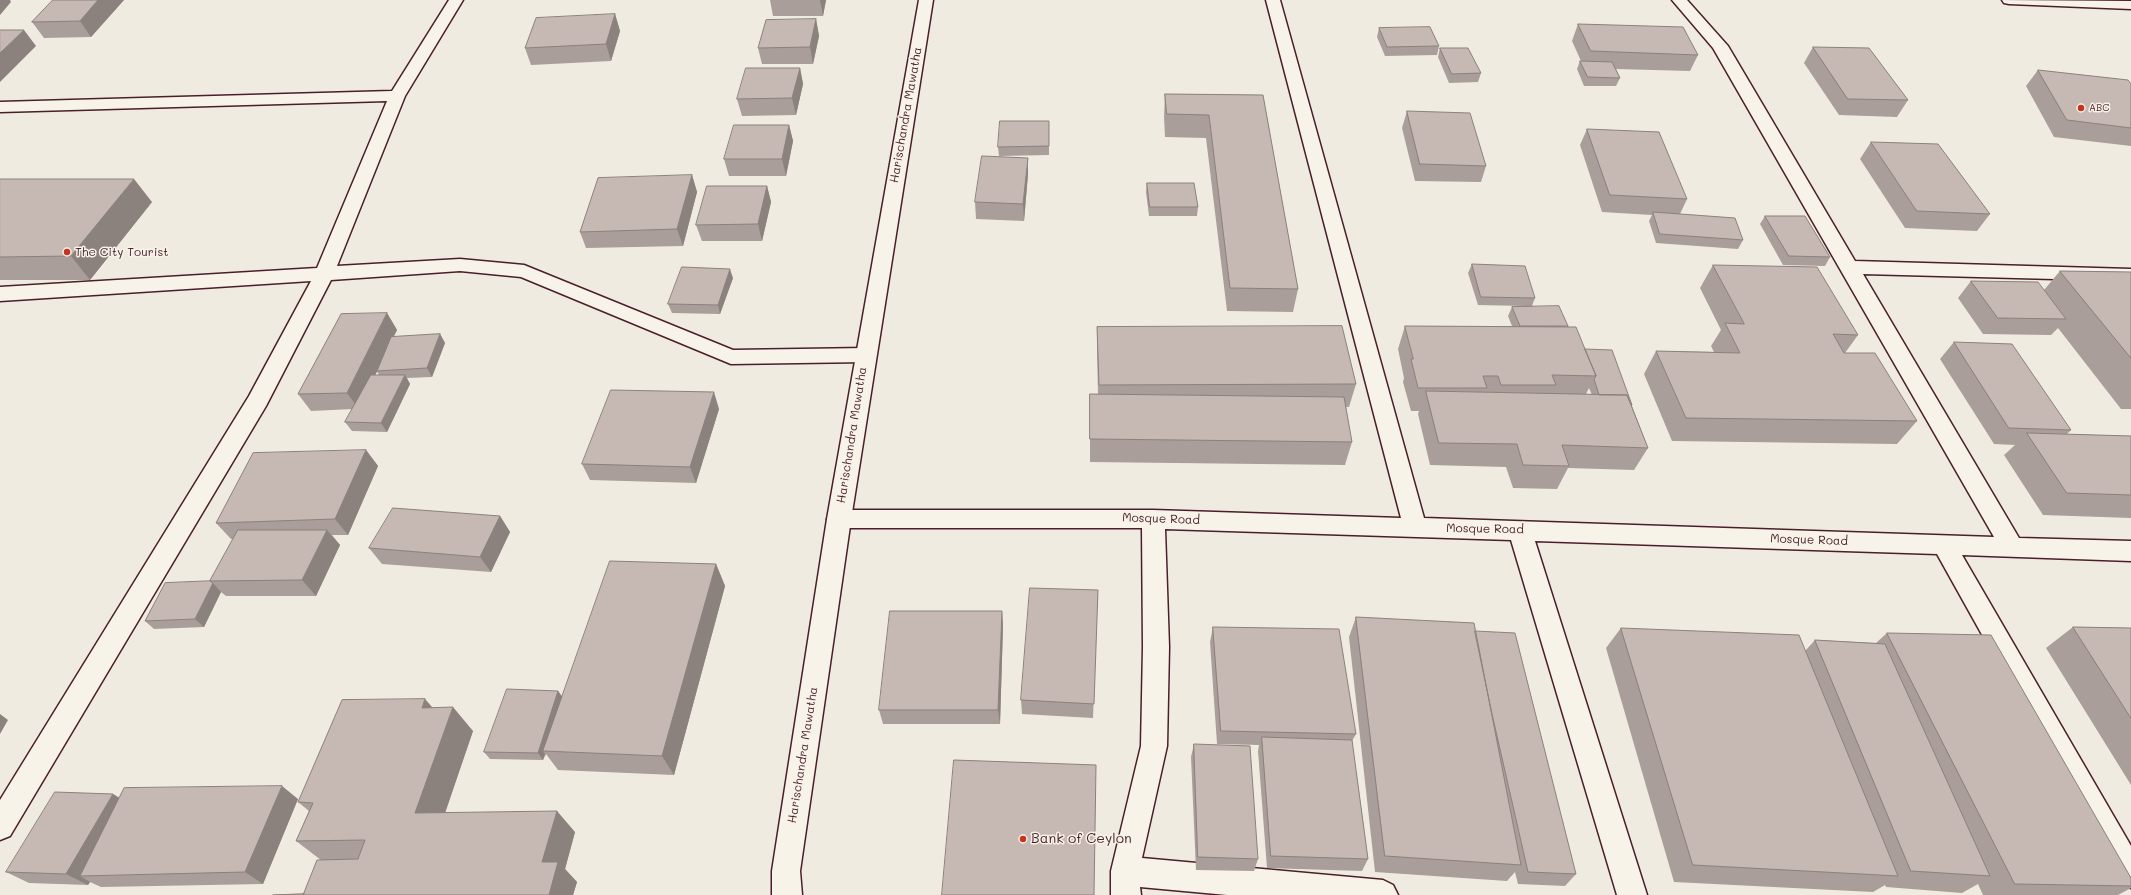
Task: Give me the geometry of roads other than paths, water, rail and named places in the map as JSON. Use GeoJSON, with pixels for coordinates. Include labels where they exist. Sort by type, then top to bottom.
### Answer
{"type":"FeatureCollection","features":[{"type":"Feature","properties":{"kind":"street"},"geometry":{"type":"LineString","coordinates":[[0,826],[258,400],[324,274],[397,96],[456,0]]}},
{"type":"Feature","properties":{"kind":"street","name":"Harischandra Mawatha"},"geometry":{"type":"LineString","coordinates":[[782,887],[838,519],[926,0]]}},
{"type":"Feature","properties":{"kind":"street"},"geometry":{"type":"LineString","coordinates":[[1272,0],[1416,528]]}},
{"type":"Feature","properties":{"kind":"street"},"geometry":{"type":"LineString","coordinates":[[1679,0],[1720,46],[1847,267],[2012,547]]}},
{"type":"Feature","properties":{"kind":"street"},"geometry":{"type":"LineString","coordinates":[[2009,0],[2131,5]]}},
{"type":"Feature","properties":{"kind":"street"},"geometry":{"type":"LineString","coordinates":[[0,107],[397,96]]}},
{"type":"Feature","properties":{"kind":"street"},"geometry":{"type":"LineString","coordinates":[[0,294],[460,265],[524,271],[731,357],[866,355]]}},
{"type":"Feature","properties":{"kind":"street"},"geometry":{"type":"LineString","coordinates":[[1847,267],[2131,275]]}},
{"type":"Feature","properties":{"kind":"street"},"geometry":{"type":"LineString","coordinates":[[1153,518],[1156,647],[1154,746],[1125,883],[1383,895]]}},
{"type":"Feature","properties":{"kind":"street","name":"Mosque Road"},"geometry":{"type":"LineString","coordinates":[[838,519],[1153,518],[2131,551]]}},
{"type":"Feature","properties":{"kind":"street"},"geometry":{"type":"LineString","coordinates":[[1520,530],[1632,895]]}},
{"type":"Feature","properties":{"kind":"street"},"geometry":{"type":"LineString","coordinates":[[1944,545],[2131,874]]}},
{"type":"Feature","properties":{"kind":"place","name":"ABC"},"geometry":{"type":"Point","coordinates":[2081,108]}},
{"type":"Feature","properties":{"kind":"place","name":"The City Tourist"},"geometry":{"type":"Point","coordinates":[67,252]}},
{"type":"Feature","properties":{"kind":"place","name":"Bank of Ceylon"},"geometry":{"type":"Point","coordinates":[1023,839]}}]}
